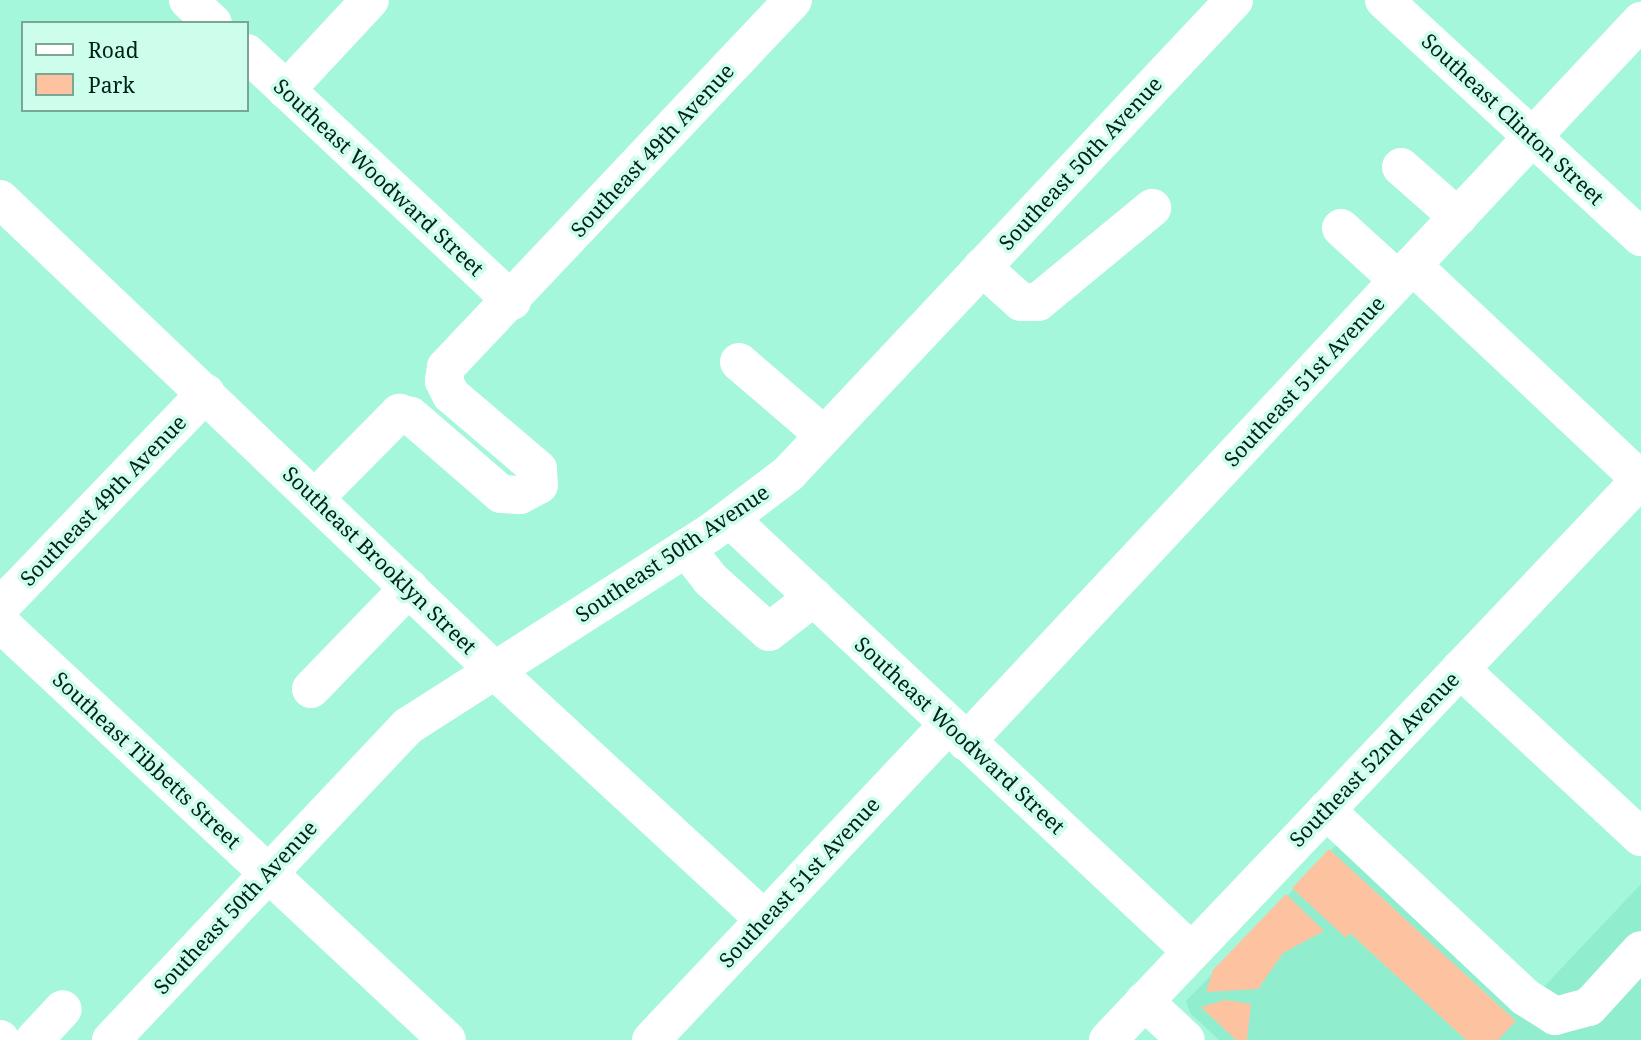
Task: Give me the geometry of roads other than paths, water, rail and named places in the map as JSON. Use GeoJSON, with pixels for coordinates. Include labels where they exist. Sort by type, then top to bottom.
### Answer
{"type":"FeatureCollection","features":[{"type":"Feature","properties":{"kind":"street"},"geometry":{"type":"LineString","coordinates":[[188,0],[211,21]]}},
{"type":"Feature","properties":{"kind":"street"},"geometry":{"type":"LineString","coordinates":[[286,90],[370,0]]}},
{"type":"Feature","properties":{"kind":"street","name":"Southeast 49th Avenue"},"geometry":{"type":"LineString","coordinates":[[315,498],[400,413],[411,416],[501,494],[520,495],[539,485],[538,469],[458,401],[444,381],[446,367],[482,324],[512,300],[793,0]]}},
{"type":"Feature","properties":{"kind":"street","name":"Southeast 50th Avenue"},"geometry":{"type":"LineString","coordinates":[[111,1040],[408,726],[730,519],[788,474],[1234,0]]}},
{"type":"Feature","properties":{"kind":"street","name":"Southeast Clinton Street"},"geometry":{"type":"LineString","coordinates":[[1384,0],[1641,237]]}},
{"type":"Feature","properties":{"kind":"street","name":"Southeast 51st Avenue"},"geometry":{"type":"LineString","coordinates":[[651,1040],[764,919],[957,733],[1405,273],[1641,20]]}},
{"type":"Feature","properties":{"kind":"street","name":"Southeast Woodward Street"},"geometry":{"type":"LineString","coordinates":[[248,54],[512,300]]}},
{"type":"Feature","properties":{"kind":"street"},"geometry":{"type":"LineString","coordinates":[[1401,167],[1458,217]]}},
{"type":"Feature","properties":{"kind":"street","name":"Southeast Brooklyn Street"},"geometry":{"type":"LineString","coordinates":[[0,200],[206,393],[494,670],[764,919]]}},
{"type":"Feature","properties":{"kind":"street"},"geometry":{"type":"LineString","coordinates":[[982,267],[1021,302],[1038,302],[1152,208]]}},
{"type":"Feature","properties":{"kind":"street"},"geometry":{"type":"LineString","coordinates":[[1341,228],[1405,273],[1641,480]]}},
{"type":"Feature","properties":{"kind":"street"},"geometry":{"type":"LineString","coordinates":[[739,362],[824,435]]}},
{"type":"Feature","properties":{"kind":"street","name":"Southeast 49th Avenue"},"geometry":{"type":"LineString","coordinates":[[0,607],[206,393]]}},
{"type":"Feature","properties":{"kind":"street","name":"Southeast 52nd Avenue"},"geometry":{"type":"LineString","coordinates":[[1108,1040],[1641,480]]}},
{"type":"Feature","properties":{"kind":"street","name":"Southeast Woodward Street"},"geometry":{"type":"LineString","coordinates":[[730,519],[1191,951]]}},
{"type":"Feature","properties":{"kind":"street"},"geometry":{"type":"LineString","coordinates":[[686,548],[710,579],[769,632],[814,597]]}},
{"type":"Feature","properties":{"kind":"street"},"geometry":{"type":"LineString","coordinates":[[311,689],[409,588]]}},
{"type":"Feature","properties":{"kind":"street","name":"Southeast Tibbetts Street"},"geometry":{"type":"LineString","coordinates":[[0,623],[447,1040]]}},
{"type":"Feature","properties":{"kind":"street"},"geometry":{"type":"LineString","coordinates":[[1460,669],[1641,837]]}},
{"type":"Feature","properties":{"kind":"street"},"geometry":{"type":"LineString","coordinates":[[1326,810],[1525,997],[1555,1016],[1589,1007],[1641,950]]}},
{"type":"Feature","properties":{"kind":"street"},"geometry":{"type":"LineString","coordinates":[[1144,1001],[1186,1040]]}},
{"type":"Feature","properties":{"kind":"street"},"geometry":{"type":"LineString","coordinates":[[34,1040],[64,1009]]}}]}
